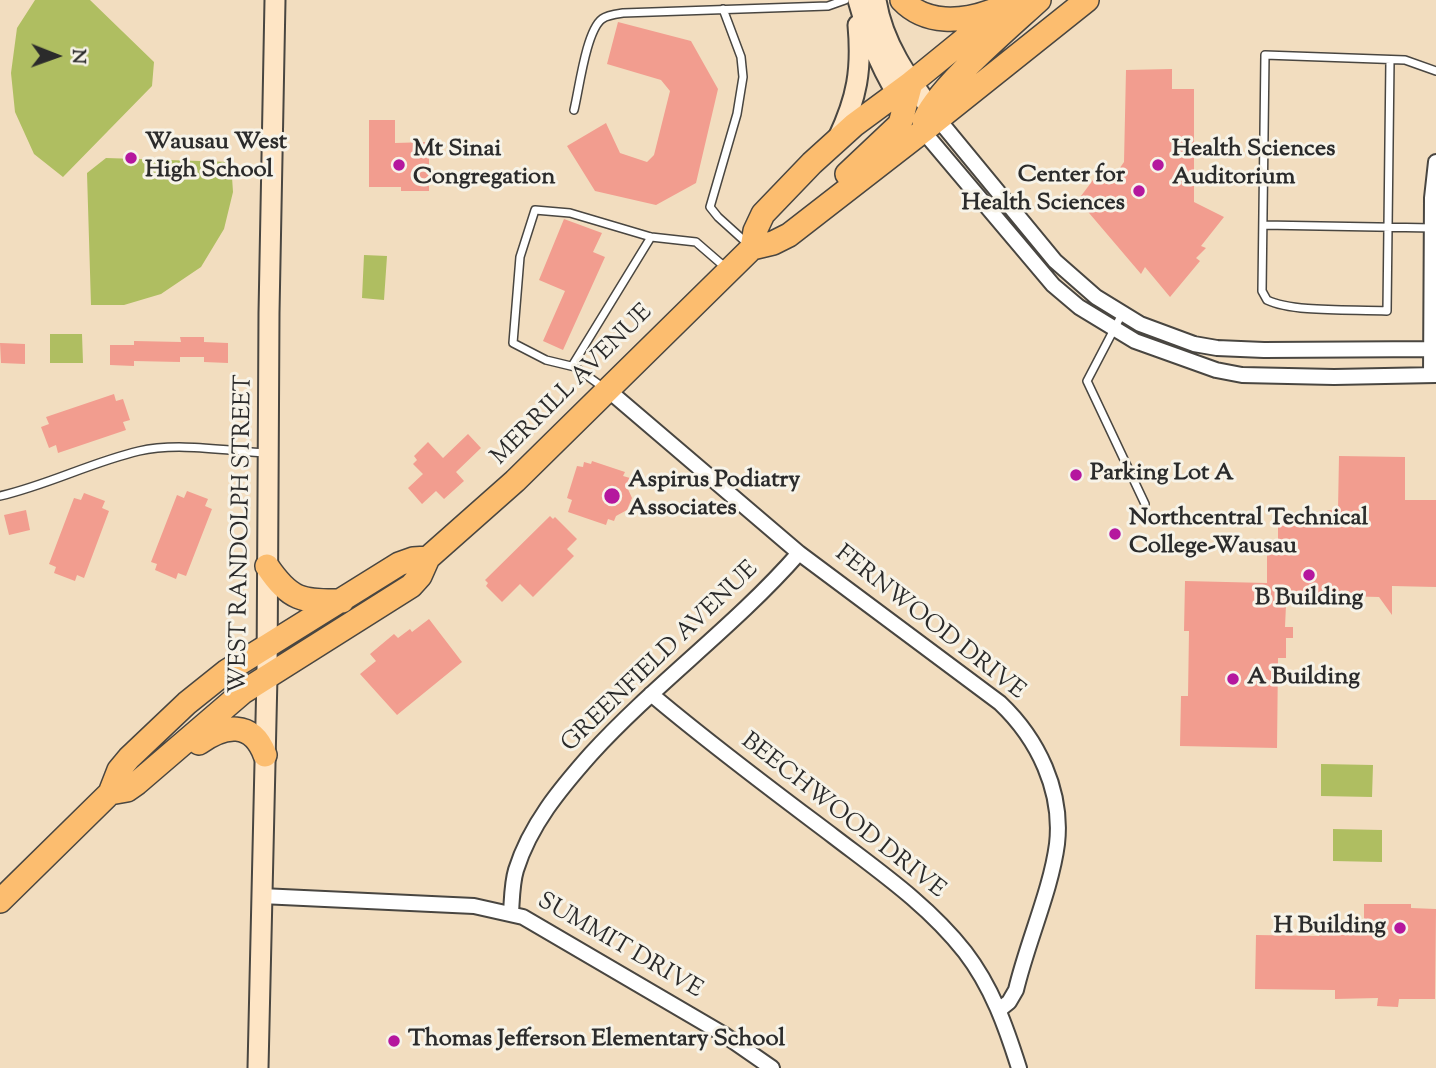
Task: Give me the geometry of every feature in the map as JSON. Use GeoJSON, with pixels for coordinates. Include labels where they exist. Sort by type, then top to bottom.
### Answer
{"type":"FeatureCollection","features":[{"type":"Feature","properties":{"kind":"main road"},"geometry":{"type":"LineString","coordinates":[[902,0],[918,12],[952,20],[974,17],[1011,2]]}},
{"type":"Feature","properties":{"kind":"main road"},"geometry":{"type":"LineString","coordinates":[[931,119],[955,80],[1039,0]]}},
{"type":"Feature","properties":{"kind":"main road"},"geometry":{"type":"LineString","coordinates":[[931,119],[1087,0]]}},
{"type":"Feature","properties":{"kind":"main road","name":"MERRILL AVENUE"},"geometry":{"type":"LineString","coordinates":[[752,248],[756,227],[767,208],[838,139],[905,94],[1011,2]]}},
{"type":"Feature","properties":{"kind":"main road"},"geometry":{"type":"LineString","coordinates":[[789,235],[846,174],[897,127],[905,94]]}},
{"type":"Feature","properties":{"kind":"main road","name":"MERRILL AVENUE"},"geometry":{"type":"LineString","coordinates":[[110,793],[131,788],[243,692],[404,591],[418,579],[428,558],[484,510],[752,248],[773,243],[789,235],[931,119]]}},
{"type":"Feature","properties":{"kind":"main road","name":"MERRILL AVENUE"},"geometry":{"type":"LineString","coordinates":[[0,901],[110,793],[122,766],[227,671],[403,562],[428,558]]}},
{"type":"Feature","properties":{"kind":"main road"},"geometry":{"type":"LineString","coordinates":[[267,566],[281,586],[294,597],[312,601],[342,601]]}},
{"type":"Feature","properties":{"kind":"main road"},"geometry":{"type":"LineString","coordinates":[[162,762],[190,750],[223,729],[239,730],[255,738],[265,755]]}},
{"type":"Feature","properties":{"kind":"street","name":"WEST RANDOLPH STREET"},"geometry":{"type":"LineString","coordinates":[[258,1068],[267,677],[275,0]]}},
{"type":"Feature","properties":{"kind":"street"},"geometry":{"type":"LineString","coordinates":[[857,0],[869,37],[905,94],[931,119],[1055,261],[1084,287],[1122,314],[1159,332],[1217,348],[1264,351],[1434,349]]}},
{"type":"Feature","properties":{"kind":"street"},"geometry":{"type":"LineString","coordinates":[[838,139],[852,106],[860,73],[857,0]]}},
{"type":"Feature","properties":{"kind":"street"},"geometry":{"type":"LineString","coordinates":[[876,0],[905,94]]}},
{"type":"Feature","properties":{"kind":"street"},"geometry":{"type":"LineString","coordinates":[[931,119],[1053,285],[1079,307],[1114,330],[1164,352],[1216,370],[1242,375],[1434,375],[1433,181],[1436,162]]}},
{"type":"Feature","properties":{"kind":"street","name":"FERNWOOD DRIVE"},"geometry":{"type":"LineString","coordinates":[[608,390],[799,553],[1000,703],[1021,726],[1044,763],[1056,804],[1057,845],[1016,990],[1009,1002],[999,1010]]}},
{"type":"Feature","properties":{"kind":"street","name":"GREENFIELD AVENUE"},"geometry":{"type":"LineString","coordinates":[[511,913],[516,872],[527,844],[541,817],[569,780],[626,717],[749,606],[799,553]]}},
{"type":"Feature","properties":{"kind":"street","name":"BEECHWOOD DRIVE"},"geometry":{"type":"LineString","coordinates":[[652,694],[720,751],[905,891],[935,917],[966,954],[999,1010],[1019,1068]]}},
{"type":"Feature","properties":{"kind":"street","name":"SUMMIT DRIVE"},"geometry":{"type":"LineString","coordinates":[[261,896],[474,905],[523,917],[723,1034],[772,1068]]}},
{"type":"Feature","properties":{"kind":"lane"},"geometry":{"type":"LineString","coordinates":[[574,110],[592,34],[601,19],[623,13],[828,6],[845,0]]}},
{"type":"Feature","properties":{"kind":"lane"},"geometry":{"type":"LineString","coordinates":[[723,9],[741,57],[743,77],[737,114],[710,207],[752,248]]}},
{"type":"Feature","properties":{"kind":"lane"},"geometry":{"type":"LineString","coordinates":[[1390,60],[1387,310],[1296,307],[1267,300],[1262,291],[1265,55],[1390,60],[1411,61],[1436,71]]}},
{"type":"Feature","properties":{"kind":"lane"},"geometry":{"type":"LineString","coordinates":[[608,390],[572,366],[546,360],[513,343],[520,257],[535,210],[575,215],[650,237],[696,242],[728,270]]}},
{"type":"Feature","properties":{"kind":"lane"},"geometry":{"type":"LineString","coordinates":[[1263,225],[1434,228]]}},
{"type":"Feature","properties":{"kind":"lane"},"geometry":{"type":"LineString","coordinates":[[572,366],[650,237]]}},
{"type":"Feature","properties":{"kind":"lane"},"geometry":{"type":"LineString","coordinates":[[1122,314],[1087,381],[1145,505]]}},
{"type":"Feature","properties":{"kind":"lane"},"geometry":{"type":"LineString","coordinates":[[0,496],[34,488],[138,451],[191,448],[268,453]]}},
{"type":"Feature","properties":{"kind":"green space"},"geometry":{"type":"Polygon","coordinates":[[[35,0],[90,0],[154,62],[152,86],[63,177],[34,154],[15,112],[11,73],[17,28],[35,0]]]}},
{"type":"Feature","properties":{"kind":"green space"},"geometry":{"type":"Polygon","coordinates":[[[106,158],[231,162],[233,192],[224,229],[201,267],[161,294],[124,305],[91,305],[87,173],[106,158]]]}},
{"type":"Feature","properties":{"kind":"green space"},"geometry":{"type":"Polygon","coordinates":[[[364,255],[387,256],[384,300],[362,298],[364,255]]]}},
{"type":"Feature","properties":{"kind":"green space"},"geometry":{"type":"Polygon","coordinates":[[[50,334],[82,334],[83,363],[50,363],[50,334]]]}},
{"type":"Feature","properties":{"kind":"green space"},"geometry":{"type":"Polygon","coordinates":[[[1321,764],[1373,765],[1372,797],[1321,796],[1321,764]]]}},
{"type":"Feature","properties":{"kind":"green space"},"geometry":{"type":"Polygon","coordinates":[[[1333,829],[1382,830],[1382,862],[1333,861],[1333,829]]]}},
{"type":"Feature","properties":{"kind":"building"},"geometry":{"type":"Polygon","coordinates":[[[618,22],[691,41],[718,89],[696,183],[656,205],[595,191],[567,146],[606,123],[620,153],[647,162],[654,155],[670,91],[661,80],[607,64],[618,22]]]}},
{"type":"Feature","properties":{"kind":"building","name":"Center for Health Sciences"},"geometry":{"type":"Polygon","coordinates":[[[1172,69],[1172,89],[1194,89],[1194,202],[1224,217],[1201,246],[1206,248],[1196,258],[1200,261],[1170,297],[1145,267],[1141,274],[1078,200],[1099,172],[1110,182],[1124,162],[1126,70],[1172,69]]]}},
{"type":"Feature","properties":{"kind":"building","name":"Mt Sinai Congregation"},"geometry":{"type":"Polygon","coordinates":[[[369,120],[395,120],[395,143],[429,142],[429,191],[401,191],[401,187],[369,187],[369,120]]]}},
{"type":"Feature","properties":{"kind":"building"},"geometry":{"type":"Polygon","coordinates":[[[564,219],[602,233],[593,252],[605,257],[563,350],[543,341],[565,291],[539,280],[564,219]]]}},
{"type":"Feature","properties":{"kind":"building"},"geometry":{"type":"Polygon","coordinates":[[[180,337],[204,337],[204,342],[228,343],[228,363],[204,362],[204,357],[180,357],[180,362],[134,361],[134,366],[110,365],[110,345],[134,345],[134,341],[181,342],[180,337]]]}},
{"type":"Feature","properties":{"kind":"building"},"geometry":{"type":"Polygon","coordinates":[[[0,343],[25,344],[25,364],[1,363],[0,343]]]}},
{"type":"Feature","properties":{"kind":"building"},"geometry":{"type":"Polygon","coordinates":[[[114,394],[116,401],[123,399],[130,420],[123,422],[126,430],[58,453],[56,445],[49,448],[41,427],[49,424],[46,417],[114,394]]]}},
{"type":"Feature","properties":{"kind":"building"},"geometry":{"type":"Polygon","coordinates":[[[468,434],[481,448],[456,472],[464,481],[444,499],[436,491],[422,504],[408,488],[423,474],[413,464],[417,460],[414,456],[428,442],[443,458],[468,434]]]}},
{"type":"Feature","properties":{"kind":"building"},"geometry":{"type":"Polygon","coordinates":[[[1339,456],[1405,457],[1405,500],[1436,500],[1436,587],[1392,586],[1392,615],[1379,597],[1342,596],[1334,606],[1286,605],[1285,627],[1293,627],[1293,638],[1286,638],[1286,658],[1278,658],[1277,748],[1180,746],[1181,696],[1188,696],[1189,631],[1184,631],[1185,581],[1267,583],[1267,550],[1278,550],[1278,519],[1327,520],[1327,510],[1338,510],[1339,456]]]}},
{"type":"Feature","properties":{"kind":"building"},"geometry":{"type":"Polygon","coordinates":[[[592,461],[625,472],[623,476],[630,478],[627,487],[632,498],[627,510],[616,516],[614,521],[608,519],[606,525],[568,512],[572,500],[567,498],[577,466],[583,467],[584,462],[591,464],[592,461]]]}},
{"type":"Feature","properties":{"kind":"building"},"geometry":{"type":"Polygon","coordinates":[[[187,491],[208,499],[205,506],[212,509],[186,576],[178,573],[176,579],[155,570],[157,564],[151,562],[177,495],[184,498],[187,491]]]}},
{"type":"Feature","properties":{"kind":"building"},"geometry":{"type":"Polygon","coordinates":[[[84,493],[105,501],[102,508],[109,511],[84,578],[77,575],[75,581],[54,573],[56,567],[49,564],[74,498],[81,500],[84,493]]]}},
{"type":"Feature","properties":{"kind":"building"},"geometry":{"type":"Polygon","coordinates":[[[26,510],[30,530],[9,535],[4,515],[26,510]]]}},
{"type":"Feature","properties":{"kind":"building"},"geometry":{"type":"Polygon","coordinates":[[[550,516],[553,519],[555,517],[577,539],[567,549],[574,556],[533,597],[520,584],[502,602],[486,586],[488,583],[485,580],[550,516]]]}},
{"type":"Feature","properties":{"kind":"building"},"geometry":{"type":"Polygon","coordinates":[[[429,619],[462,662],[397,715],[360,674],[376,661],[370,654],[394,634],[398,638],[410,629],[412,632],[429,619]]]}},
{"type":"Feature","properties":{"kind":"building","name":"H Building"},"geometry":{"type":"Polygon","coordinates":[[[1364,904],[1411,904],[1411,908],[1436,909],[1435,999],[1399,999],[1398,1007],[1377,1006],[1378,998],[1335,999],[1335,990],[1255,989],[1256,935],[1319,936],[1320,923],[1364,924],[1364,904]]]}},
{"type":"Feature","properties":{"kind":"place","name":"Wausau West High School"},"geometry":{"type":"Point","coordinates":[131,158]}},
{"type":"Feature","properties":{"kind":"place","name":"Mt Sinai Congregation"},"geometry":{"type":"Point","coordinates":[399,165]}},
{"type":"Feature","properties":{"kind":"place","name":"Health Sciences Auditorium"},"geometry":{"type":"Point","coordinates":[1158,165]}},
{"type":"Feature","properties":{"kind":"place","name":"Center for Health Sciences"},"geometry":{"type":"Point","coordinates":[1139,191]}},
{"type":"Feature","properties":{"kind":"place","name":"Parking Lot A"},"geometry":{"type":"Point","coordinates":[1076,475]}},
{"type":"Feature","properties":{"kind":"place","name":"Aspirus Podiatry Associates"},"geometry":{"type":"Point","coordinates":[612,496]}},
{"type":"Feature","properties":{"kind":"place","name":"Northcentral Technical College-Wausau"},"geometry":{"type":"Point","coordinates":[1115,534]}},
{"type":"Feature","properties":{"kind":"place","name":"B Building"},"geometry":{"type":"Point","coordinates":[1309,575]}},
{"type":"Feature","properties":{"kind":"place","name":"A Building"},"geometry":{"type":"Point","coordinates":[1233,679]}},
{"type":"Feature","properties":{"kind":"place","name":"H Building"},"geometry":{"type":"Point","coordinates":[1400,928]}},
{"type":"Feature","properties":{"kind":"place","name":"Thomas Jefferson Elementary School"},"geometry":{"type":"Point","coordinates":[394,1041]}}]}
